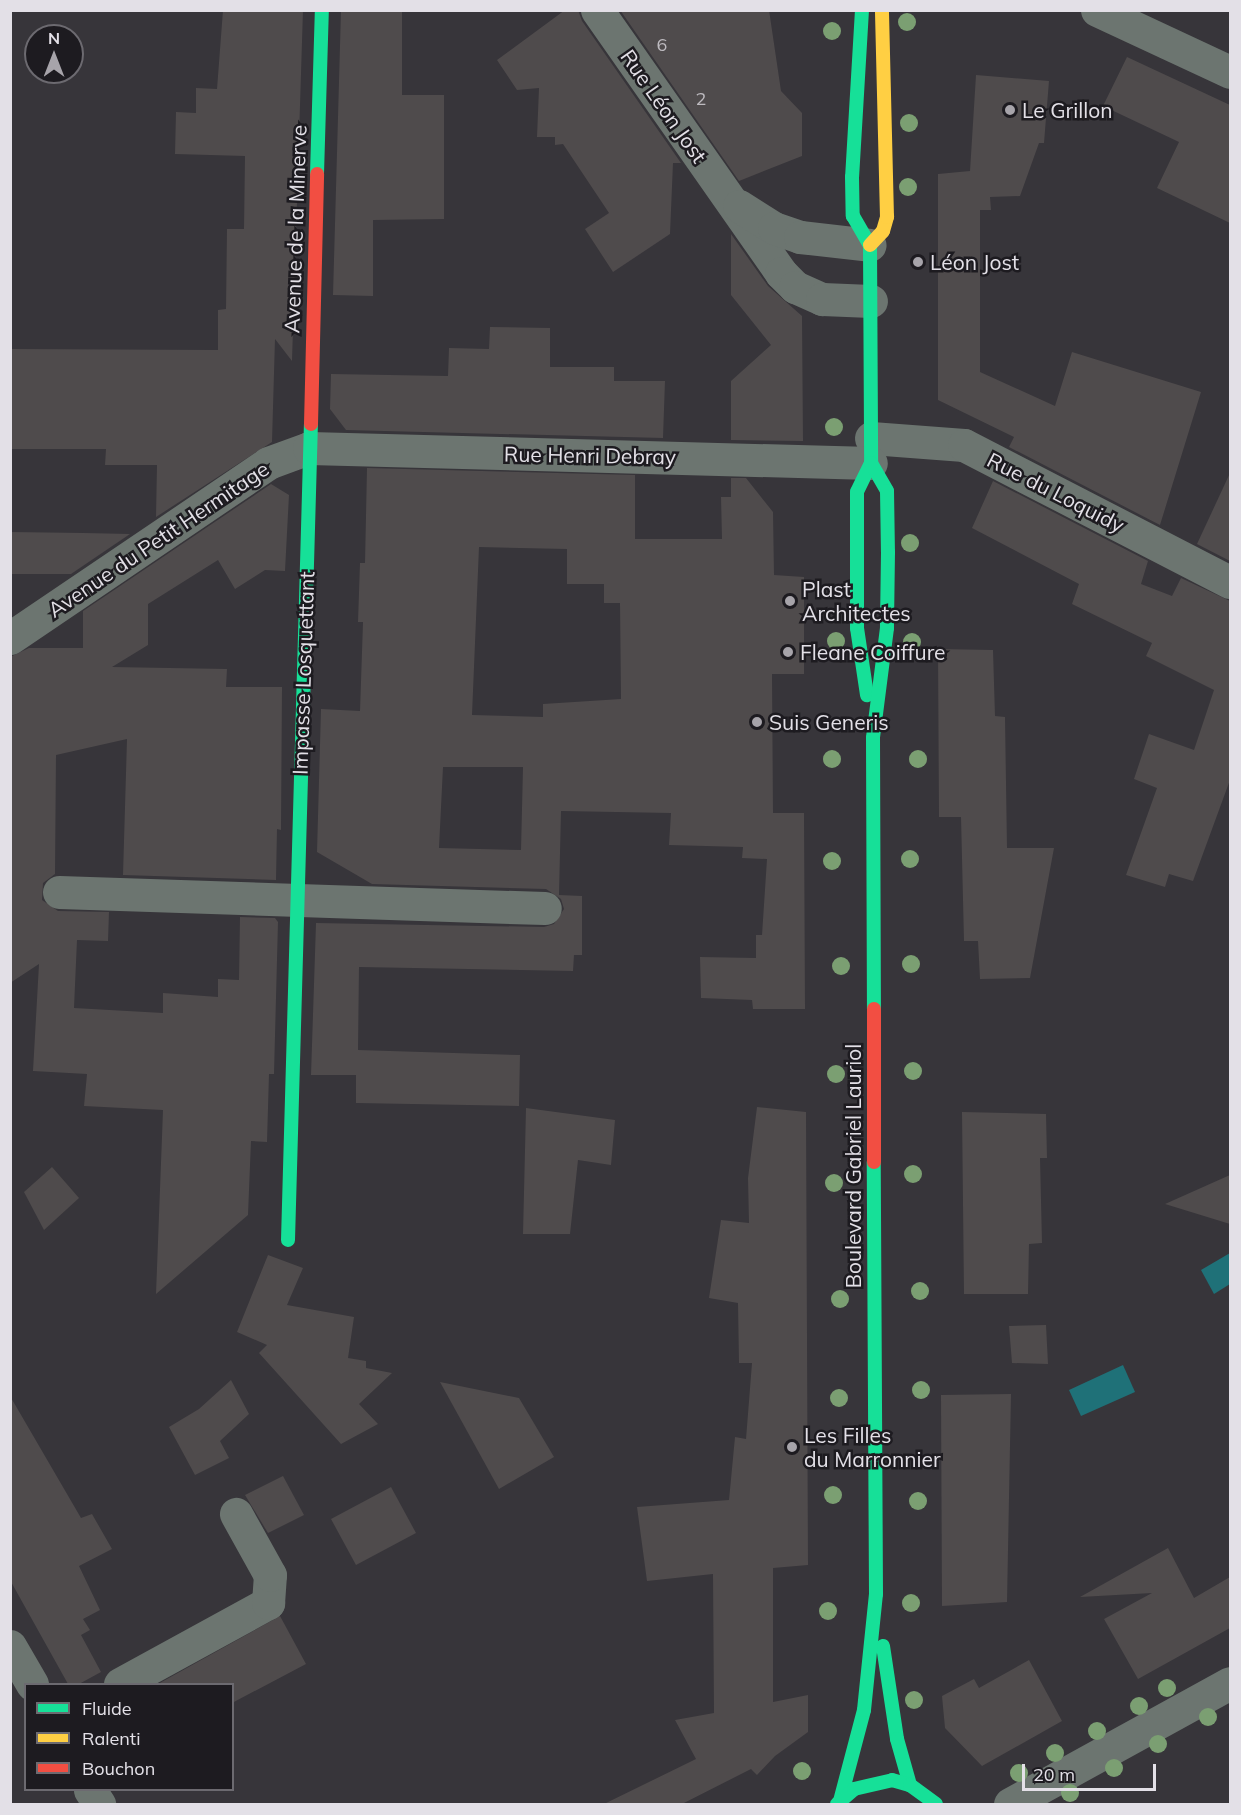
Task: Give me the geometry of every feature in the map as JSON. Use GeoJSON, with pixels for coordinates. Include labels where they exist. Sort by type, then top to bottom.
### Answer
{"type":"FeatureCollection","features":[{"type":"Feature","properties":{"kind":"main road","name":"Avenue de la Minerve"},"geometry":{"type":"LineString","coordinates":[[309,448],[322,10]]}},
{"type":"Feature","properties":{"kind":"main road"},"geometry":{"type":"LineString","coordinates":[[862,10],[853,216],[870,244],[883,231],[887,217],[882,10]]}},
{"type":"Feature","properties":{"kind":"main road","name":"Boulevard Gabriel Lauriol"},"geometry":{"type":"LineString","coordinates":[[870,244],[871,451],[857,492],[857,628],[873,738]]}},
{"type":"Feature","properties":{"kind":"main road","name":"Impasse Losquettant"},"geometry":{"type":"LineString","coordinates":[[288,1240],[309,448]]}},
{"type":"Feature","properties":{"kind":"main road","name":"Boulevard Gabriel Lauriol"},"geometry":{"type":"LineString","coordinates":[[839,1803],[864,1710],[876,1594],[873,738],[887,628],[888,552],[887,491],[871,451]]}},
{"type":"Feature","properties":{"kind":"main road","name":"Boulevard Gabriel Lauriol"},"geometry":{"type":"LineString","coordinates":[[876,1594],[897,1739],[910,1785]]}},
{"type":"Feature","properties":{"kind":"main road"},"geometry":{"type":"LineString","coordinates":[[839,1803],[873,1782],[910,1785],[936,1804]]}},
{"type":"Feature","properties":{"kind":"street","name":"Rue Léon Jost"},"geometry":{"type":"LineString","coordinates":[[597,10],[732,202],[752,236],[795,287],[822,298],[870,302]]}},
{"type":"Feature","properties":{"kind":"street"},"geometry":{"type":"LineString","coordinates":[[1097,10],[1230,72]]}},
{"type":"Feature","properties":{"kind":"street","name":"Rue Léon Jost"},"geometry":{"type":"LineString","coordinates":[[732,202],[774,228],[801,237],[870,244]]}},
{"type":"Feature","properties":{"kind":"street","name":"Rue du Loquidy"},"geometry":{"type":"LineString","coordinates":[[871,451],[964,445],[1230,582]]}},
{"type":"Feature","properties":{"kind":"street","name":"Rue Henri Debray"},"geometry":{"type":"LineString","coordinates":[[309,448],[871,451]]}},
{"type":"Feature","properties":{"kind":"street","name":"Avenue du Petit Hermitage"},"geometry":{"type":"LineString","coordinates":[[10,638],[268,464],[309,448]]}},
{"type":"Feature","properties":{"kind":"street"},"geometry":{"type":"LineString","coordinates":[[59,892],[297,898],[544,908]]}},
{"type":"Feature","properties":{"kind":"street"},"geometry":{"type":"LineString","coordinates":[[122,1683],[268,1603],[270,1575],[236,1514]]}},
{"type":"Feature","properties":{"kind":"street"},"geometry":{"type":"LineString","coordinates":[[10,1646],[31,1683]]}},
{"type":"Feature","properties":{"kind":"street"},"geometry":{"type":"LineString","coordinates":[[1010,1804],[1230,1683]]}},
{"type":"Feature","properties":{"kind":"street"},"geometry":{"type":"LineString","coordinates":[[91,1791],[99,1804]]}},
{"type":"Feature","properties":{"kind":"water"},"geometry":{"type":"Polygon","coordinates":[[[1230,1253],[1230,1284],[1214,1294],[1201,1270],[1230,1253]]]}},
{"type":"Feature","properties":{"kind":"water"},"geometry":{"type":"Polygon","coordinates":[[[1123,1365],[1135,1392],[1081,1416],[1069,1390],[1123,1365]]]}},
{"type":"Feature","properties":{"kind":"building"},"geometry":{"type":"Polygon","coordinates":[[[223,10],[303,10],[292,361],[275,339],[272,442],[156,517],[157,465],[105,465],[106,449],[10,449],[10,349],[218,350],[218,310],[226,309],[227,229],[244,229],[245,156],[175,154],[176,112],[196,113],[196,88],[217,89],[223,10]]]}},
{"type":"Feature","properties":{"kind":"building"},"geometry":{"type":"Polygon","coordinates":[[[341,10],[402,10],[402,95],[444,95],[444,219],[373,220],[373,296],[333,295],[341,10]]]}},
{"type":"Feature","properties":{"kind":"building"},"geometry":{"type":"Polygon","coordinates":[[[565,10],[578,10],[582,21],[681,163],[673,163],[670,234],[613,272],[585,229],[609,213],[563,144],[555,145],[555,137],[537,137],[539,88],[517,90],[497,60],[565,10]]]}},
{"type":"Feature","properties":{"kind":"building"},"geometry":{"type":"Polygon","coordinates":[[[620,10],[769,10],[781,91],[802,113],[802,156],[739,181],[620,10]]]}},
{"type":"Feature","properties":{"kind":"building"},"geometry":{"type":"Polygon","coordinates":[[[1127,57],[1230,105],[1230,223],[1157,188],[1179,142],[1103,106],[1127,57]]]}},
{"type":"Feature","properties":{"kind":"building"},"geometry":{"type":"Polygon","coordinates":[[[976,75],[1049,81],[1044,143],[1039,143],[1020,196],[990,197],[991,210],[980,210],[980,372],[1055,406],[1072,352],[1201,392],[1160,525],[1009,447],[1014,437],[938,400],[938,174],[970,171],[976,75]]]}},
{"type":"Feature","properties":{"kind":"building"},"geometry":{"type":"Polygon","coordinates":[[[731,234],[768,286],[802,316],[803,441],[731,440],[731,381],[771,345],[731,295],[731,234]]]}},
{"type":"Feature","properties":{"kind":"building"},"geometry":{"type":"Polygon","coordinates":[[[490,327],[550,328],[550,367],[614,367],[614,381],[665,381],[663,438],[346,430],[330,409],[331,374],[448,376],[449,348],[489,349],[490,327]]]}},
{"type":"Feature","properties":{"kind":"building"},"geometry":{"type":"Polygon","coordinates":[[[367,468],[635,475],[635,539],[722,539],[721,497],[731,497],[731,478],[746,478],[773,512],[774,575],[804,577],[804,674],[772,674],[773,813],[804,813],[805,1009],[753,1009],[752,1000],[701,998],[700,957],[756,958],[756,935],[762,935],[767,859],[742,858],[743,847],[669,845],[671,813],[561,811],[559,895],[582,896],[582,955],[574,955],[573,971],[359,967],[358,1050],[520,1055],[519,1106],[356,1103],[356,1075],[311,1075],[316,923],[544,927],[554,924],[564,909],[561,899],[546,889],[372,884],[317,852],[321,709],[360,711],[363,622],[358,622],[360,563],[365,563],[367,468]],[[479,547],[472,715],[543,717],[543,704],[621,699],[620,603],[604,603],[604,584],[567,584],[567,549],[479,547]],[[443,767],[439,848],[521,850],[523,767],[443,767]]]}},
{"type":"Feature","properties":{"kind":"building"},"geometry":{"type":"Polygon","coordinates":[[[1230,473],[1230,561],[1197,544],[1230,473]]]}},
{"type":"Feature","properties":{"kind":"building"},"geometry":{"type":"Polygon","coordinates":[[[993,481],[1148,561],[1141,584],[1172,596],[1181,578],[1230,601],[1230,780],[1193,881],[1169,874],[1165,887],[1126,875],[1157,788],[1134,779],[1149,734],[1194,750],[1214,690],[1146,656],[1152,643],[1072,604],[1079,584],[972,528],[993,481]]]}},
{"type":"Feature","properties":{"kind":"building"},"geometry":{"type":"Polygon","coordinates":[[[271,484],[289,495],[285,571],[265,570],[235,589],[218,560],[148,604],[148,645],[112,667],[227,669],[226,687],[282,687],[281,830],[277,829],[276,880],[123,875],[127,739],[56,755],[55,874],[43,883],[42,900],[58,911],[109,912],[108,941],[77,940],[74,1008],[163,1013],[163,993],[218,997],[218,979],[239,980],[240,917],[275,918],[278,922],[274,1074],[269,1074],[267,1142],[251,1141],[248,1215],[156,1294],[163,1110],[84,1106],[87,1074],[33,1071],[39,964],[10,983],[10,657],[29,648],[83,648],[83,611],[271,484]]]}},
{"type":"Feature","properties":{"kind":"building"},"geometry":{"type":"Polygon","coordinates":[[[10,532],[130,534],[71,574],[10,574],[10,532]]]}},
{"type":"Feature","properties":{"kind":"building"},"geometry":{"type":"Polygon","coordinates":[[[938,649],[993,650],[995,716],[1005,717],[1007,848],[1054,848],[1030,978],[980,979],[978,941],[964,941],[961,817],[939,817],[938,649]]]}},
{"type":"Feature","properties":{"kind":"building"},"geometry":{"type":"Polygon","coordinates":[[[757,1107],[806,1112],[808,1565],[773,1568],[773,1702],[808,1695],[808,1732],[775,1756],[757,1775],[751,1769],[682,1804],[604,1804],[696,1759],[675,1720],[714,1713],[713,1574],[647,1581],[637,1507],[729,1500],[735,1437],[746,1439],[752,1363],[739,1363],[738,1303],[709,1298],[721,1220],[749,1223],[748,1178],[757,1107]]]}},
{"type":"Feature","properties":{"kind":"building"},"geometry":{"type":"Polygon","coordinates":[[[526,1108],[615,1120],[611,1165],[578,1160],[570,1234],[523,1234],[526,1108]]]}},
{"type":"Feature","properties":{"kind":"building"},"geometry":{"type":"Polygon","coordinates":[[[962,1112],[1046,1114],[1047,1158],[1040,1158],[1042,1243],[1029,1244],[1028,1294],[964,1294],[962,1112]]]}},
{"type":"Feature","properties":{"kind":"building"},"geometry":{"type":"Polygon","coordinates":[[[52,1167],[79,1198],[44,1230],[24,1192],[52,1167]]]}},
{"type":"Feature","properties":{"kind":"building"},"geometry":{"type":"Polygon","coordinates":[[[1230,1175],[1230,1224],[1165,1204],[1230,1175]]]}},
{"type":"Feature","properties":{"kind":"building"},"geometry":{"type":"Polygon","coordinates":[[[268,1255],[303,1268],[287,1305],[354,1317],[348,1358],[366,1361],[366,1368],[392,1373],[359,1404],[378,1424],[341,1444],[259,1353],[267,1345],[237,1332],[268,1255]]]}},
{"type":"Feature","properties":{"kind":"building"},"geometry":{"type":"Polygon","coordinates":[[[1046,1325],[1048,1364],[1012,1363],[1009,1326],[1046,1325]]]}},
{"type":"Feature","properties":{"kind":"building"},"geometry":{"type":"Polygon","coordinates":[[[231,1380],[249,1414],[220,1441],[229,1458],[195,1475],[169,1427],[199,1409],[231,1380]]]}},
{"type":"Feature","properties":{"kind":"building"},"geometry":{"type":"Polygon","coordinates":[[[440,1382],[519,1398],[554,1457],[499,1489],[440,1382]]]}},
{"type":"Feature","properties":{"kind":"building"},"geometry":{"type":"Polygon","coordinates":[[[1011,1394],[1007,1602],[942,1606],[941,1395],[1011,1394]]]}},
{"type":"Feature","properties":{"kind":"building"},"geometry":{"type":"Polygon","coordinates":[[[10,1396],[81,1518],[92,1514],[112,1549],[79,1566],[100,1610],[83,1619],[90,1630],[81,1635],[101,1672],[81,1683],[67,1683],[10,1580],[10,1396]]]}},
{"type":"Feature","properties":{"kind":"building"},"geometry":{"type":"Polygon","coordinates":[[[283,1476],[304,1515],[268,1533],[245,1495],[283,1476]]]}},
{"type":"Feature","properties":{"kind":"building"},"geometry":{"type":"Polygon","coordinates":[[[391,1487],[416,1533],[356,1565],[331,1519],[391,1487]]]}},
{"type":"Feature","properties":{"kind":"building"},"geometry":{"type":"Polygon","coordinates":[[[1168,1548],[1194,1598],[1230,1577],[1230,1628],[1138,1679],[1104,1619],[1152,1593],[1080,1597],[1168,1548]]]}},
{"type":"Feature","properties":{"kind":"building"},"geometry":{"type":"Polygon","coordinates":[[[280,1616],[306,1664],[234,1702],[234,1683],[160,1683],[280,1616]]]}},
{"type":"Feature","properties":{"kind":"building"},"geometry":{"type":"Polygon","coordinates":[[[1029,1660],[1062,1721],[982,1766],[945,1728],[942,1696],[974,1679],[979,1688],[1029,1660]]]}},
{"type":"Feature","properties":{"kind":"traffic: fast"},"geometry":{"type":"LineString","coordinates":[[317,174],[322,10]]}},
{"type":"Feature","properties":{"kind":"traffic: fast"},"geometry":{"type":"LineString","coordinates":[[862,10],[852,177],[853,216],[870,245],[871,463],[857,492],[857,628],[867,695]]}},
{"type":"Feature","properties":{"kind":"traffic: fast"},"geometry":{"type":"LineString","coordinates":[[288,1240],[311,424]]}},
{"type":"Feature","properties":{"kind":"traffic: fast"},"geometry":{"type":"LineString","coordinates":[[871,463],[887,491],[888,552],[887,628],[873,738],[874,1009]]}},
{"type":"Feature","properties":{"kind":"traffic: fast"},"geometry":{"type":"LineString","coordinates":[[840,1801],[864,1710],[876,1594],[874,1162]]}},
{"type":"Feature","properties":{"kind":"traffic: fast"},"geometry":{"type":"LineString","coordinates":[[883,1646],[897,1739],[910,1785]]}},
{"type":"Feature","properties":{"kind":"traffic: fast"},"geometry":{"type":"LineString","coordinates":[[837,1804],[854,1789],[892,1780],[910,1785],[936,1804]]}},
{"type":"Feature","properties":{"kind":"traffic: slow"},"geometry":{"type":"LineString","coordinates":[[870,245],[883,231],[887,217],[882,10]]}},
{"type":"Feature","properties":{"kind":"traffic: jam"},"geometry":{"type":"LineString","coordinates":[[311,424],[317,174]]}},
{"type":"Feature","properties":{"kind":"traffic: jam"},"geometry":{"type":"LineString","coordinates":[[874,1009],[874,1162]]}},
{"type":"Feature","properties":{"kind":"place","name":"Le Grillon"},"geometry":{"type":"Point","coordinates":[1010,110]}},
{"type":"Feature","properties":{"kind":"place","name":"Léon Jost"},"geometry":{"type":"Point","coordinates":[918,262]}},
{"type":"Feature","properties":{"kind":"place","name":"Plast Architectes"},"geometry":{"type":"Point","coordinates":[790,601]}},
{"type":"Feature","properties":{"kind":"place","name":"Fleane Coiffure"},"geometry":{"type":"Point","coordinates":[788,652]}},
{"type":"Feature","properties":{"kind":"place","name":"Suis Generis"},"geometry":{"type":"Point","coordinates":[757,722]}},
{"type":"Feature","properties":{"kind":"place","name":"Les Filles du Marronnier"},"geometry":{"type":"Point","coordinates":[792,1447]}}]}
